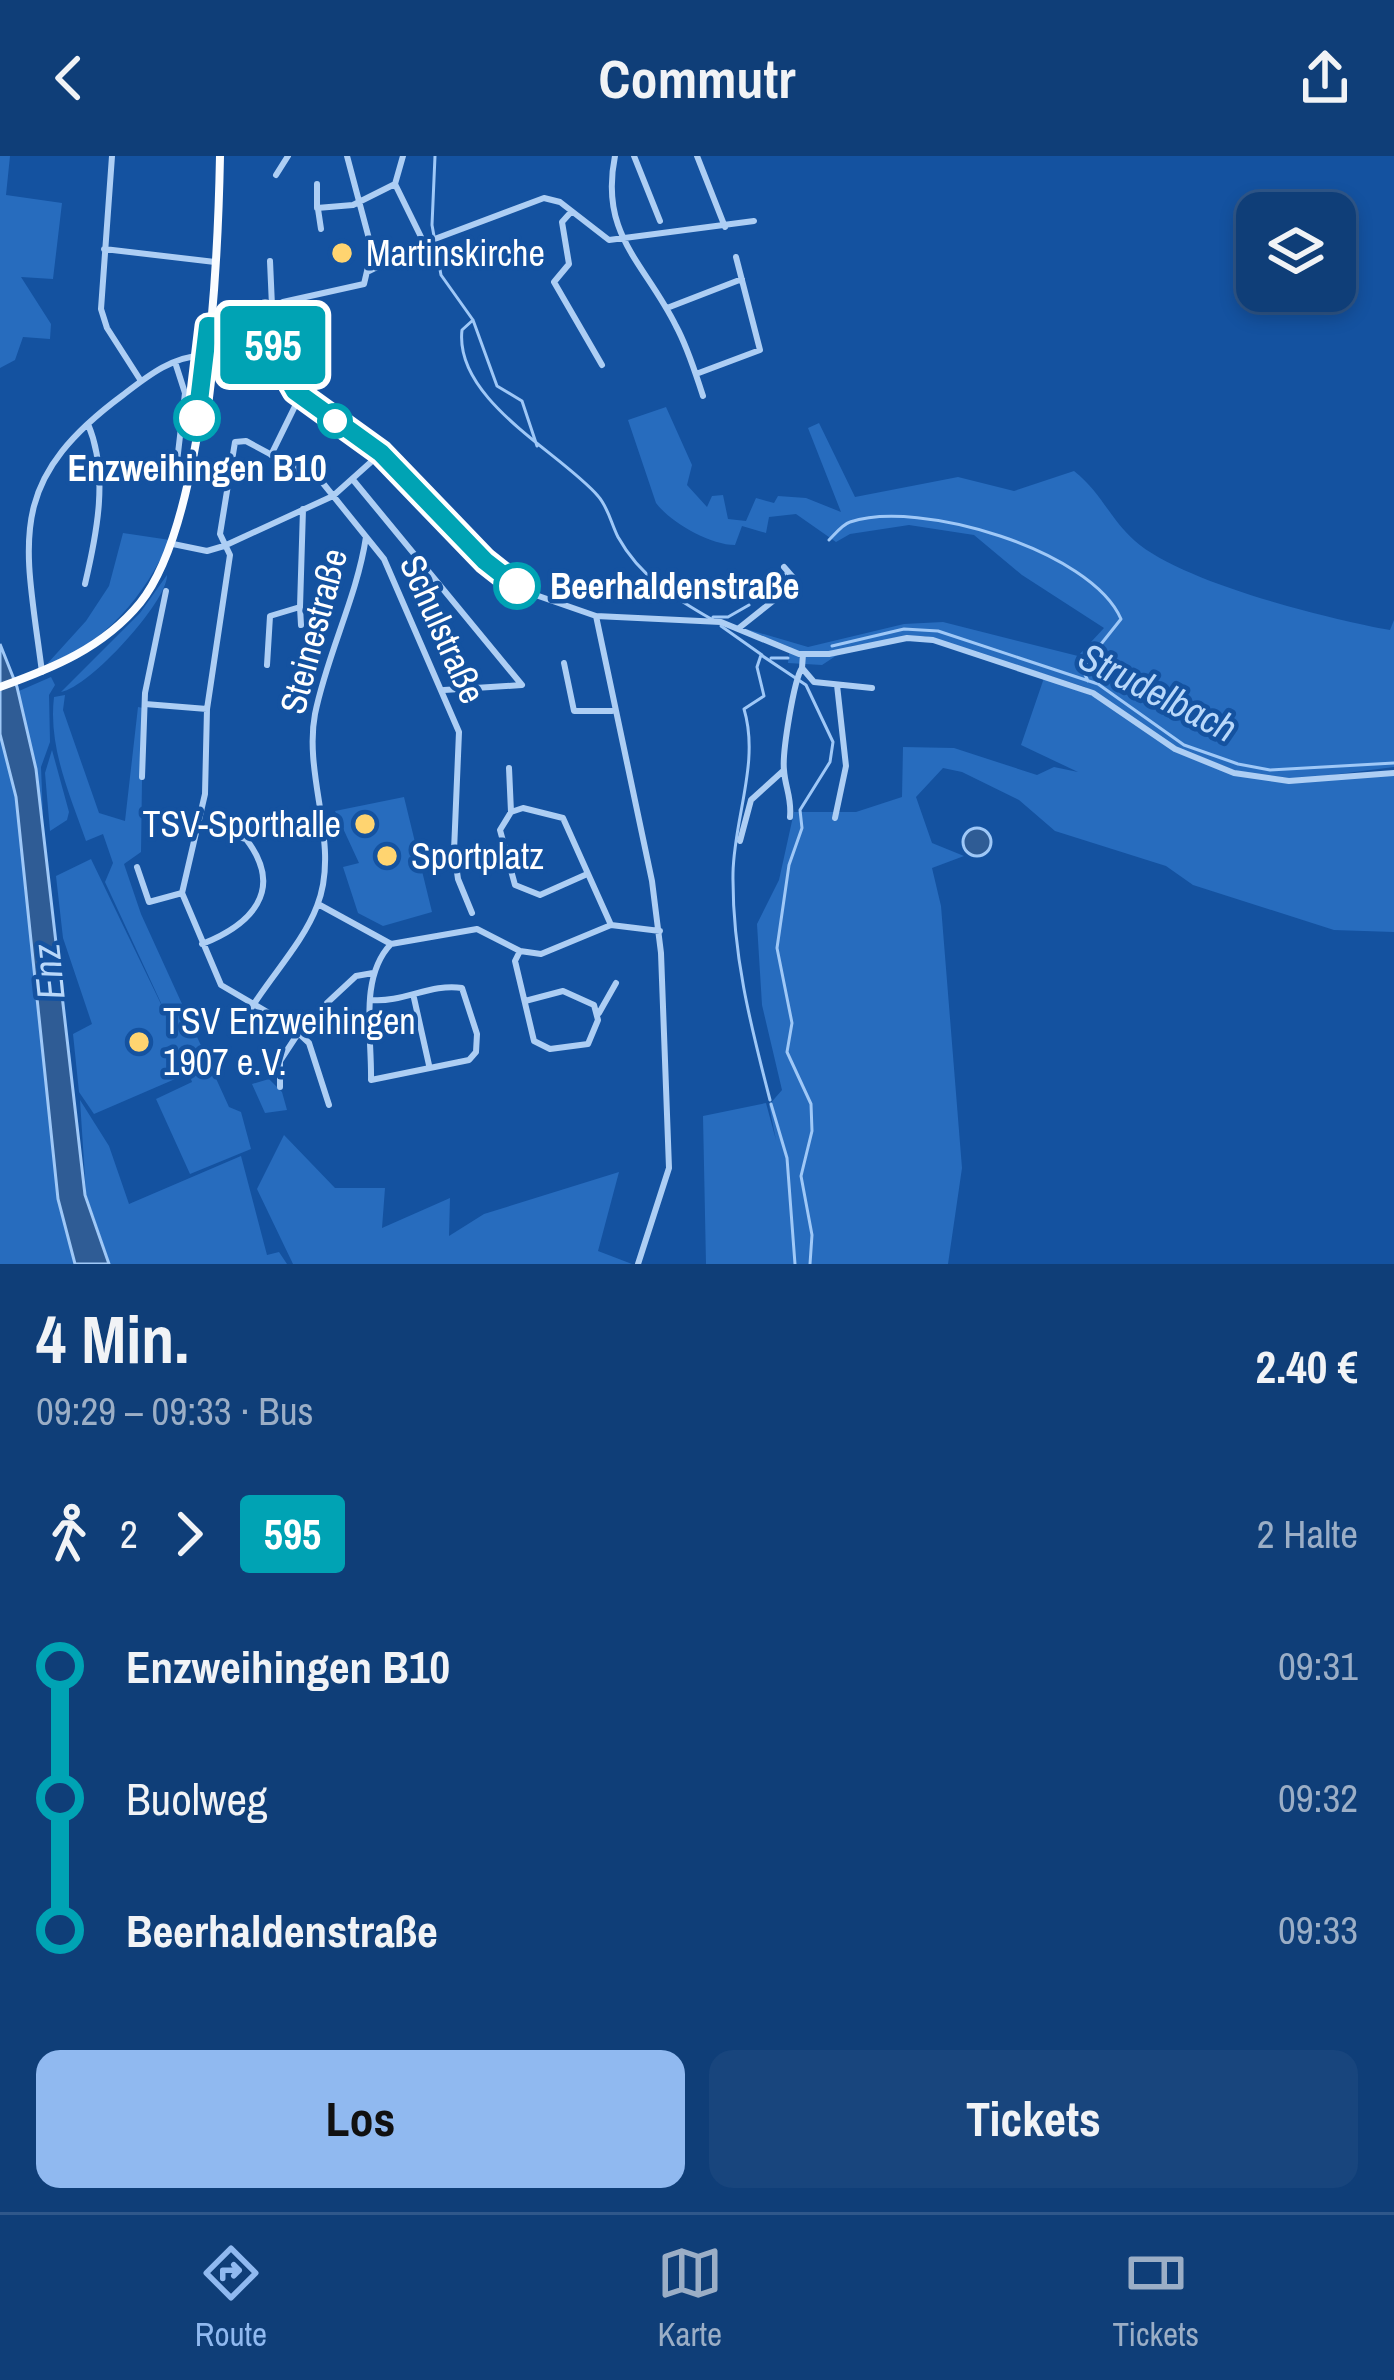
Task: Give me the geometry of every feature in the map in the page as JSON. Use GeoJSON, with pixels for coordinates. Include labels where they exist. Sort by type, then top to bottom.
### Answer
{"type":"FeatureCollection","features":[{"type":"Feature","properties":{"kind":"main road"},"geometry":{"type":"LineString","coordinates":[[0,687],[89,648],[124,621],[153,584],[173,544],[190,478],[215,262],[220,156]]}},
{"type":"Feature","properties":{"kind":"street"},"geometry":{"type":"LineString","coordinates":[[112,156],[104,322],[141,381]]}},
{"type":"Feature","properties":{"kind":"street"},"geometry":{"type":"LineString","coordinates":[[276,175],[288,156]]}},
{"type":"Feature","properties":{"kind":"street"},"geometry":{"type":"LineString","coordinates":[[208,326],[227,327],[272,306],[364,284],[372,250],[347,156]]}},
{"type":"Feature","properties":{"kind":"street"},"geometry":{"type":"LineString","coordinates":[[317,208],[358,201],[395,184],[403,156]]}},
{"type":"Feature","properties":{"kind":"street"},"geometry":{"type":"LineString","coordinates":[[615,156],[612,197],[620,240],[667,308],[703,396]]}},
{"type":"Feature","properties":{"kind":"street"},"geometry":{"type":"LineString","coordinates":[[634,156],[660,221]]}},
{"type":"Feature","properties":{"kind":"street"},"geometry":{"type":"LineString","coordinates":[[698,156],[724,227]]}},
{"type":"Feature","properties":{"kind":"street"},"geometry":{"type":"LineString","coordinates":[[317,184],[321,229]]}},
{"type":"Feature","properties":{"kind":"street"},"geometry":{"type":"LineString","coordinates":[[395,184],[432,240]]}},
{"type":"Feature","properties":{"kind":"street"},"geometry":{"type":"LineString","coordinates":[[369,271],[432,240],[538,199],[552,199],[602,236],[620,240],[754,221]]}},
{"type":"Feature","properties":{"kind":"street"},"geometry":{"type":"LineString","coordinates":[[572,211],[562,222],[569,264],[554,282],[602,364]]}},
{"type":"Feature","properties":{"kind":"street"},"geometry":{"type":"LineString","coordinates":[[104,249],[215,262]]}},
{"type":"Feature","properties":{"kind":"street"},"geometry":{"type":"LineString","coordinates":[[696,374],[760,350],[736,257]]}},
{"type":"Feature","properties":{"kind":"street"},"geometry":{"type":"LineString","coordinates":[[270,261],[272,306]]}},
{"type":"Feature","properties":{"kind":"street"},"geometry":{"type":"LineString","coordinates":[[667,308],[742,279]]}},
{"type":"Feature","properties":{"kind":"street"},"geometry":{"type":"LineString","coordinates":[[265,313],[279,363],[300,396],[381,453],[506,579],[547,602],[596,616],[725,623],[803,654],[907,638],[933,640],[1093,693],[1175,749],[1234,773],[1300,781],[1394,773]]}},
{"type":"Feature","properties":{"kind":"street"},"geometry":{"type":"LineString","coordinates":[[42,672],[28,578],[31,513],[47,467],[88,424],[141,381],[175,362],[204,356]]}},
{"type":"Feature","properties":{"kind":"street"},"geometry":{"type":"LineString","coordinates":[[175,362],[185,400],[175,479]]}},
{"type":"Feature","properties":{"kind":"street"},"geometry":{"type":"LineString","coordinates":[[272,455],[300,396]]}},
{"type":"Feature","properties":{"kind":"street"},"geometry":{"type":"LineString","coordinates":[[85,584],[96,535],[99,471],[88,424]]}},
{"type":"Feature","properties":{"kind":"street","name":"Schulstraße"},"geometry":{"type":"LineString","coordinates":[[224,545],[220,534],[235,442],[245,441],[322,482],[384,559],[444,690],[460,744],[454,851],[458,879],[472,913]]}},
{"type":"Feature","properties":{"kind":"street"},"geometry":{"type":"LineString","coordinates":[[173,544],[207,551],[224,545],[333,496],[355,482],[381,453]]}},
{"type":"Feature","properties":{"kind":"street"},"geometry":{"type":"LineString","coordinates":[[355,482],[522,685],[444,690]]}},
{"type":"Feature","properties":{"kind":"street"},"geometry":{"type":"LineString","coordinates":[[301,625],[302,509]]}},
{"type":"Feature","properties":{"kind":"street","name":"Steinestraße"},"geometry":{"type":"LineString","coordinates":[[318,904],[324,868],[312,781],[312,734],[330,650],[366,537]]}},
{"type":"Feature","properties":{"kind":"street"},"geometry":{"type":"LineString","coordinates":[[224,545],[230,555],[207,709],[205,794],[182,893],[221,985],[299,1032],[314,1052],[329,1106]]}},
{"type":"Feature","properties":{"kind":"street"},"geometry":{"type":"LineString","coordinates":[[739,628],[797,582],[788,570]]}},
{"type":"Feature","properties":{"kind":"street"},"geometry":{"type":"LineString","coordinates":[[142,777],[145,704],[166,590]]}},
{"type":"Feature","properties":{"kind":"street"},"geometry":{"type":"LineString","coordinates":[[267,665],[270,616],[300,607]]}},
{"type":"Feature","properties":{"kind":"street"},"geometry":{"type":"LineString","coordinates":[[596,616],[660,931],[670,1126],[666,1186],[638,1264]]}},
{"type":"Feature","properties":{"kind":"street"},"geometry":{"type":"LineString","coordinates":[[790,817],[784,771],[794,683],[803,654]]}},
{"type":"Feature","properties":{"kind":"street"},"geometry":{"type":"LineString","coordinates":[[564,663],[574,711],[582,716],[612,711]]}},
{"type":"Feature","properties":{"kind":"street"},"geometry":{"type":"LineString","coordinates":[[801,669],[814,682],[872,688]]}},
{"type":"Feature","properties":{"kind":"street"},"geometry":{"type":"LineString","coordinates":[[835,818],[846,766],[837,685]]}},
{"type":"Feature","properties":{"kind":"street"},"geometry":{"type":"LineString","coordinates":[[145,704],[207,709]]}},
{"type":"Feature","properties":{"kind":"street"},"geometry":{"type":"LineString","coordinates":[[509,768],[511,812],[500,830],[515,885],[540,896],[585,875]]}},
{"type":"Feature","properties":{"kind":"street"},"geometry":{"type":"LineString","coordinates":[[740,841],[751,800],[784,771]]}},
{"type":"Feature","properties":{"kind":"street"},"geometry":{"type":"LineString","coordinates":[[511,812],[523,808],[563,818],[610,925]]}},
{"type":"Feature","properties":{"kind":"street"},"geometry":{"type":"LineString","coordinates":[[198,825],[246,839],[257,860],[261,896],[249,920],[202,944]]}},
{"type":"Feature","properties":{"kind":"street"},"geometry":{"type":"LineString","coordinates":[[137,867],[149,902],[182,893]]}},
{"type":"Feature","properties":{"kind":"street"},"geometry":{"type":"LineString","coordinates":[[252,1006],[318,904],[361,924],[374,939],[391,944],[477,929],[520,951],[541,954],[610,925],[660,931]]}},
{"type":"Feature","properties":{"kind":"street"},"geometry":{"type":"LineString","coordinates":[[374,939],[372,948],[378,956]]}},
{"type":"Feature","properties":{"kind":"street"},"geometry":{"type":"LineString","coordinates":[[371,1000],[462,988],[477,1034],[474,1057],[371,1081],[371,1000],[374,973],[378,956],[391,944]]}},
{"type":"Feature","properties":{"kind":"street"},"geometry":{"type":"LineString","coordinates":[[520,951],[515,961],[534,1041],[550,1049],[588,1044],[616,983]]}},
{"type":"Feature","properties":{"kind":"street"},"geometry":{"type":"LineString","coordinates":[[327,1004],[356,976],[374,973]]}},
{"type":"Feature","properties":{"kind":"street"},"geometry":{"type":"LineString","coordinates":[[525,1001],[563,991],[594,1005],[599,1013]]}},
{"type":"Feature","properties":{"kind":"street"},"geometry":{"type":"LineString","coordinates":[[413,998],[430,1065]]}},
{"type":"Feature","properties":{"kind":"street"},"geometry":{"type":"LineString","coordinates":[[280,1087],[280,1061],[299,1032]]}},
{"type":"Feature","properties":{"kind":"shaded area"},"geometry":{"type":"Polygon","coordinates":[[[0,156],[10,156],[6,195],[62,203],[53,279],[21,277],[51,324],[50,339],[23,337],[15,360],[0,368],[0,156]]]}},
{"type":"Feature","properties":{"kind":"shaded area"},"geometry":{"type":"Polygon","coordinates":[[[666,407],[692,465],[687,485],[707,507],[712,496],[723,495],[728,519],[746,521],[756,498],[774,503],[778,496],[806,498],[841,512],[808,428],[819,423],[855,497],[958,477],[1014,491],[1074,471],[1135,541],[1185,571],[1330,617],[1390,630],[1394,620],[1394,767],[1299,779],[1242,773],[1176,747],[1085,687],[925,636],[851,646],[822,665],[788,663],[790,647],[743,628],[808,647],[904,624],[943,622],[1078,656],[1104,628],[1022,575],[974,535],[909,525],[850,534],[836,542],[796,514],[769,517],[766,533],[742,526],[735,545],[691,531],[656,503],[628,420],[666,407]]]}},
{"type":"Feature","properties":{"kind":"shaded area"},"geometry":{"type":"Polygon","coordinates":[[[123,533],[170,540],[121,616],[87,644],[47,664],[86,621],[109,586],[123,533]]]}},
{"type":"Feature","properties":{"kind":"shaded area"},"geometry":{"type":"Polygon","coordinates":[[[167,575],[155,604],[108,660],[61,692],[140,613],[167,575]]]}},
{"type":"Feature","properties":{"kind":"shaded area"},"geometry":{"type":"Polygon","coordinates":[[[51,677],[55,685],[49,695],[50,742],[41,767],[43,817],[19,691],[51,677]]]}},
{"type":"Feature","properties":{"kind":"shaded area"},"geometry":{"type":"Polygon","coordinates":[[[1044,678],[1098,698],[1174,751],[1234,775],[1300,783],[1394,772],[1394,932],[1334,930],[1193,885],[1166,866],[1055,831],[1019,800],[962,772],[943,768],[916,797],[932,843],[964,856],[932,868],[941,906],[962,1168],[948,1264],[706,1264],[703,1116],[766,1103],[776,1140],[769,1105],[782,1090],[762,1005],[757,924],[779,880],[794,812],[856,812],[902,797],[903,747],[954,748],[1037,775],[1054,767],[1078,772],[1021,745],[1044,678]]]}},
{"type":"Feature","properties":{"kind":"shaded area"},"geometry":{"type":"Polygon","coordinates":[[[65,695],[63,710],[99,813],[125,821],[138,707],[143,708],[141,852],[124,864],[141,914],[229,1107],[241,1112],[251,1149],[190,1174],[156,1099],[192,1082],[189,1073],[94,1114],[79,1092],[73,1034],[92,1024],[63,938],[56,876],[91,859],[174,1031],[105,882],[113,863],[103,834],[86,841],[67,788],[53,716],[54,697],[65,695]]]}},
{"type":"Feature","properties":{"kind":"shaded area"},"geometry":{"type":"Polygon","coordinates":[[[0,734],[16,797],[58,1199],[74,1264],[0,1264],[0,734]]]}},
{"type":"Feature","properties":{"kind":"shaded area"},"geometry":{"type":"Polygon","coordinates":[[[52,750],[69,812],[67,820],[50,831],[45,773],[52,750]]]}},
{"type":"Feature","properties":{"kind":"shaded area","name":"Sportplatz"},"geometry":{"type":"Polygon","coordinates":[[[404,797],[432,912],[383,926],[358,913],[343,867],[359,863],[335,811],[404,797]]]}},
{"type":"Feature","properties":{"kind":"shaded area"},"geometry":{"type":"Polygon","coordinates":[[[269,1079],[282,1092],[287,1110],[265,1113],[252,1084],[269,1079]]]}},
{"type":"Feature","properties":{"kind":"shaded area"},"geometry":{"type":"Polygon","coordinates":[[[80,1100],[109,1146],[129,1204],[241,1156],[267,1255],[279,1252],[287,1264],[110,1264],[86,1194],[80,1100]]]}},
{"type":"Feature","properties":{"kind":"shaded area"},"geometry":{"type":"Polygon","coordinates":[[[284,1135],[335,1188],[385,1188],[382,1228],[450,1198],[449,1236],[484,1214],[619,1172],[598,1251],[632,1264],[293,1264],[257,1189],[284,1135]]]}},
{"type":"Feature","properties":{"kind":"water","name":"Enz"},"geometry":{"type":"Polygon","coordinates":[[[0,644],[17,687],[36,769],[85,1195],[109,1264],[75,1264],[58,1199],[16,797],[0,734],[0,644]]]}},
{"type":"Feature","properties":{"kind":"water"},"geometry":{"type":"Polygon","coordinates":[[[977,828],[987,832],[991,842],[987,852],[977,856],[967,852],[963,842],[967,832],[977,828]]]}},
{"type":"Feature","properties":{"kind":"waterway","name":"Strudelbach"},"geometry":{"type":"LineString","coordinates":[[435,156],[432,225],[441,275],[473,320],[497,386],[522,401],[537,446]]}},
{"type":"Feature","properties":{"kind":"waterway","name":"Strudelbach"},"geometry":{"type":"LineString","coordinates":[[473,320],[462,330],[464,355],[492,402],[598,496],[618,537],[648,575],[713,620]]}},
{"type":"Feature","properties":{"kind":"waterway"},"geometry":{"type":"LineString","coordinates":[[829,540],[850,522],[917,518],[958,524],[1040,552],[1104,594],[1121,619],[1082,668],[1088,681]]}},
{"type":"Feature","properties":{"kind":"waterway"},"geometry":{"type":"LineString","coordinates":[[763,591],[785,574]]}},
{"type":"Feature","properties":{"kind":"waterway"},"geometry":{"type":"LineString","coordinates":[[713,617],[728,617],[749,605]]}},
{"type":"Feature","properties":{"kind":"waterway","name":"Strudelbach"},"geometry":{"type":"LineString","coordinates":[[721,626],[762,655]]}},
{"type":"Feature","properties":{"kind":"waterway","name":"Strudelbach"},"geometry":{"type":"LineString","coordinates":[[832,646],[904,629],[938,631],[1098,684],[1184,745],[1238,764],[1270,770],[1394,763]]}},
{"type":"Feature","properties":{"kind":"waterway"},"geometry":{"type":"LineString","coordinates":[[770,1100],[744,987],[733,902],[734,852],[749,749],[744,709],[764,696],[757,667],[761,655],[806,685],[833,742],[830,762],[800,810],[802,828],[789,865],[777,948],[792,1023],[787,1052],[811,1104],[812,1131],[801,1176],[812,1235],[810,1264]]}},
{"type":"Feature","properties":{"kind":"waterway","name":"Strudelbach"},"geometry":{"type":"LineString","coordinates":[[771,658],[788,658]]}},
{"type":"Feature","properties":{"kind":"waterway"},"geometry":{"type":"LineString","coordinates":[[771,1104],[787,1158],[795,1264]]}},
{"type":"Feature","properties":{"kind":"bus line","name":"595"},"geometry":{"type":"LineString","coordinates":[[197,418],[208,326],[227,327],[265,313],[279,363],[295,391],[381,453],[496,572],[517,586]]}},
{"type":"Feature","properties":{"kind":"place","name":"Martinskirche"},"geometry":{"type":"Point","coordinates":[342,253]}},
{"type":"Feature","properties":{"kind":"place","name":"Enzweihingen B10"},"geometry":{"type":"Point","coordinates":[197,418]}},
{"type":"Feature","properties":{"kind":"place","name":"Beerhaldenstraße"},"geometry":{"type":"Point","coordinates":[517,586]}},
{"type":"Feature","properties":{"kind":"place","name":"TSV-Sporthalle"},"geometry":{"type":"Point","coordinates":[365,824]}},
{"type":"Feature","properties":{"kind":"place","name":"Sportplatz"},"geometry":{"type":"Point","coordinates":[387,856]}},
{"type":"Feature","properties":{"kind":"place","name":"TSV Enzweihingen 1907 e.V."},"geometry":{"type":"Point","coordinates":[139,1042]}}]}
